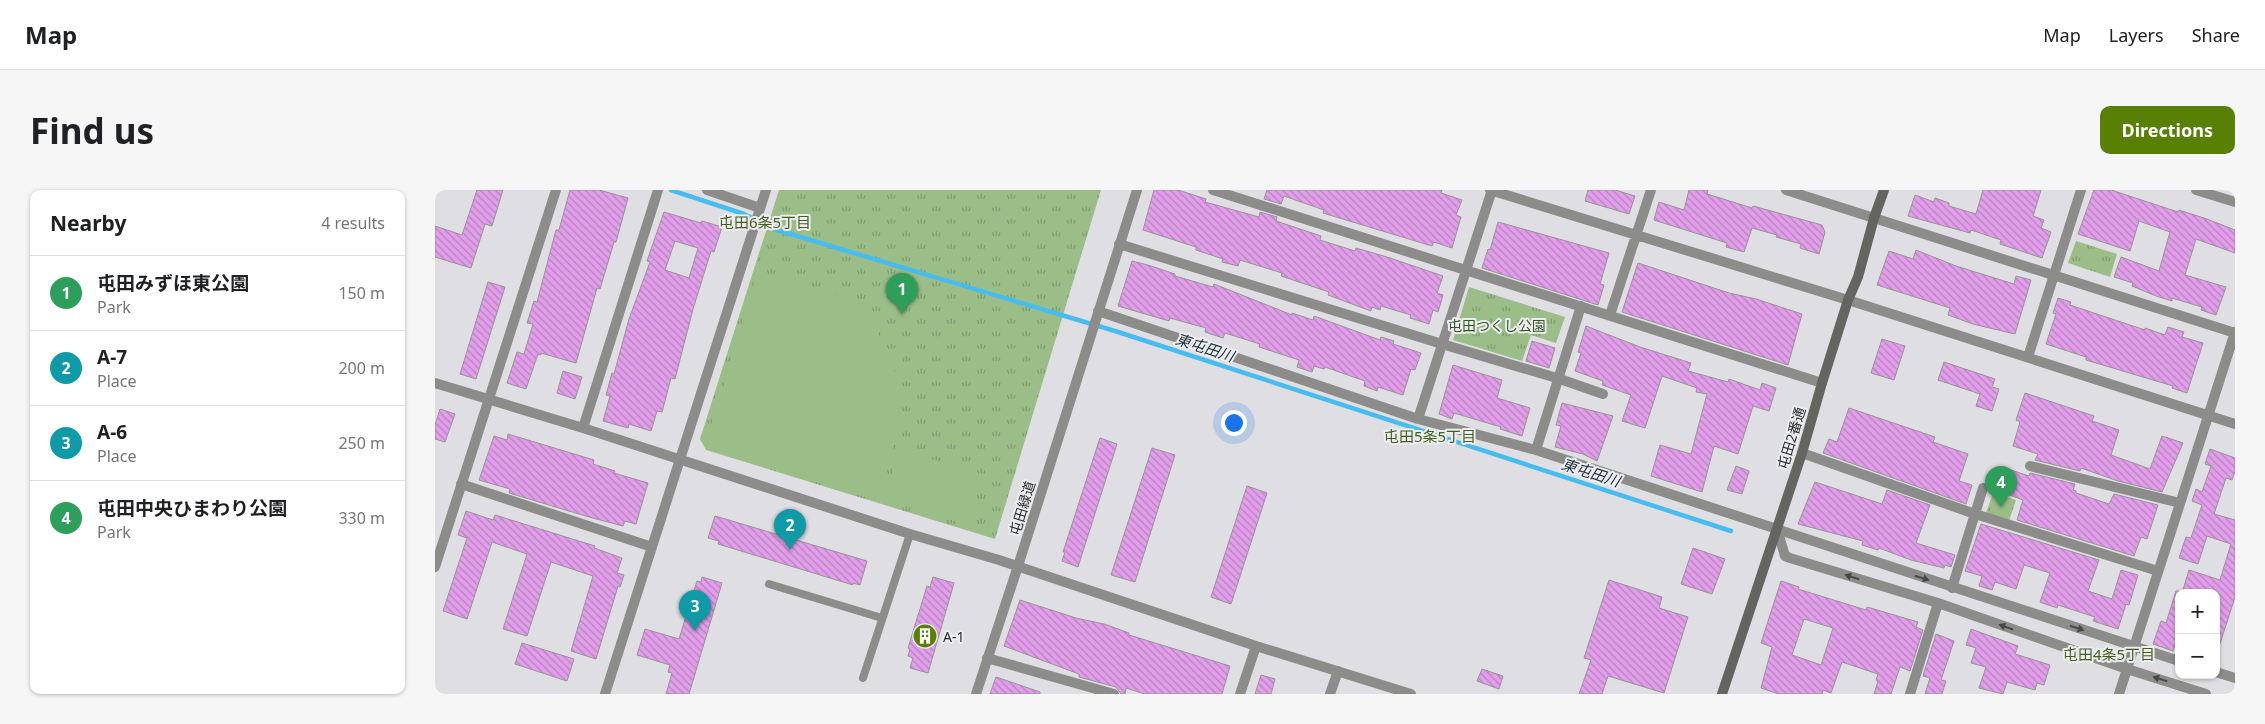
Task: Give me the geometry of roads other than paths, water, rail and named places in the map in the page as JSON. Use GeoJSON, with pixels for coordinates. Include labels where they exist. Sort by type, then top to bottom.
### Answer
{"type":"FeatureCollection","features":[{"type":"Feature","properties":{"kind":"street"},"geometry":{"type":"LineString","coordinates":[[435,567],[556,190]]}},
{"type":"Feature","properties":{"kind":"street"},"geometry":{"type":"LineString","coordinates":[[707,190],[758,212]]}},
{"type":"Feature","properties":{"kind":"street"},"geometry":{"type":"LineString","coordinates":[[605,694],[766,190]]}},
{"type":"Feature","properties":{"kind":"street","name":"屯田緑道"},"geometry":{"type":"LineString","coordinates":[[976,694],[1019,566],[1137,190]]}},
{"type":"Feature","properties":{"kind":"street"},"geometry":{"type":"LineString","coordinates":[[1213,190],[1822,383]]}},
{"type":"Feature","properties":{"kind":"street"},"geometry":{"type":"LineString","coordinates":[[1418,419],[1491,190],[1849,300],[2235,424]]}},
{"type":"Feature","properties":{"kind":"street"},"geometry":{"type":"LineString","coordinates":[[1610,315],[1651,190]]}},
{"type":"Feature","properties":{"kind":"street"},"geometry":{"type":"LineString","coordinates":[[1786,190],[2235,332],[2119,694]]}},
{"type":"Feature","properties":{"kind":"street","name":"屯田2番通"},"geometry":{"type":"LineString","coordinates":[[1722,694],[1802,453],[1822,383],[1858,276],[1884,190]]}},
{"type":"Feature","properties":{"kind":"street"},"geometry":{"type":"LineString","coordinates":[[2028,357],[2081,190]]}},
{"type":"Feature","properties":{"kind":"street"},"geometry":{"type":"LineString","coordinates":[[2196,190],[2235,202]]}},
{"type":"Feature","properties":{"kind":"street"},"geometry":{"type":"LineString","coordinates":[[583,428],[657,194]]}},
{"type":"Feature","properties":{"kind":"street"},"geometry":{"type":"LineString","coordinates":[[1119,244],[1560,379],[1603,394]]}},
{"type":"Feature","properties":{"kind":"street"},"geometry":{"type":"LineString","coordinates":[[1536,450],[1560,379],[1581,306]]}},
{"type":"Feature","properties":{"kind":"street"},"geometry":{"type":"LineString","coordinates":[[1095,320],[1418,419],[1536,450],[2175,660]]}},
{"type":"Feature","properties":{"kind":"street"},"geometry":{"type":"LineString","coordinates":[[435,383],[583,428],[909,534],[1019,566],[1256,646],[1411,694]]}},
{"type":"Feature","properties":{"kind":"street"},"geometry":{"type":"LineString","coordinates":[[1802,453],[1975,514],[2158,571]]}},
{"type":"Feature","properties":{"kind":"street"},"geometry":{"type":"LineString","coordinates":[[2030,466],[2180,504]]}},
{"type":"Feature","properties":{"kind":"street"},"geometry":{"type":"LineString","coordinates":[[461,484],[651,547]]}},
{"type":"Feature","properties":{"kind":"street"},"geometry":{"type":"LineString","coordinates":[[1953,588],[1983,488]]}},
{"type":"Feature","properties":{"kind":"street"},"geometry":{"type":"LineString","coordinates":[[1777,529],[1785,556],[1938,604],[2127,669],[2207,694]]}},
{"type":"Feature","properties":{"kind":"street"},"geometry":{"type":"LineString","coordinates":[[1910,694],[1938,604]]}},
{"type":"Feature","properties":{"kind":"street"},"geometry":{"type":"LineString","coordinates":[[1240,694],[1256,646]]}},
{"type":"Feature","properties":{"kind":"street"},"geometry":{"type":"LineString","coordinates":[[987,658],[1114,694]]}},
{"type":"Feature","properties":{"kind":"street"},"geometry":{"type":"LineString","coordinates":[[1330,694],[1338,671]]}},
{"type":"Feature","properties":{"kind":"street"},"geometry":{"type":"LineString","coordinates":[[2220,673],[2235,678]]}},
{"type":"Feature","properties":{"kind":"lane"},"geometry":{"type":"LineString","coordinates":[[863,678],[909,534]]}},
{"type":"Feature","properties":{"kind":"lane"},"geometry":{"type":"LineString","coordinates":[[769,584],[882,618]]}},
{"type":"Feature","properties":{"kind":"waterway","name":"東屯田川"},"geometry":{"type":"LineString","coordinates":[[671,190],[744,214],[777,230],[1115,331],[1731,531]]}},
{"type":"Feature","properties":{"kind":"place","name":"屯田みずほ東公園"},"geometry":{"type":"Point","coordinates":[902,314]}},
{"type":"Feature","properties":{"kind":"place","name":"屯田中央ひまわり公園"},"geometry":{"type":"Point","coordinates":[2001,507]}},
{"type":"Feature","properties":{"kind":"place","name":"A-7"},"geometry":{"type":"Point","coordinates":[790,550]}},
{"type":"Feature","properties":{"kind":"place","name":"A-6"},"geometry":{"type":"Point","coordinates":[695,631]}},
{"type":"Feature","properties":{"kind":"place","name":"A-1"},"geometry":{"type":"Point","coordinates":[925,636]}},
{"type":"Feature","properties":{"kind":"district","name":"屯田6条5丁目"},"geometry":{"type":"Point","coordinates":[765,222]}},
{"type":"Feature","properties":{"kind":"district","name":"屯田5条5丁目"},"geometry":{"type":"Point","coordinates":[1430,436]}},
{"type":"Feature","properties":{"kind":"district","name":"屯田4条5丁目"},"geometry":{"type":"Point","coordinates":[2109,654]}},
{"type":"Feature","properties":{"kind":"park label","name":"屯田つくし公園"},"geometry":{"type":"Point","coordinates":[1497,325]}}]}
